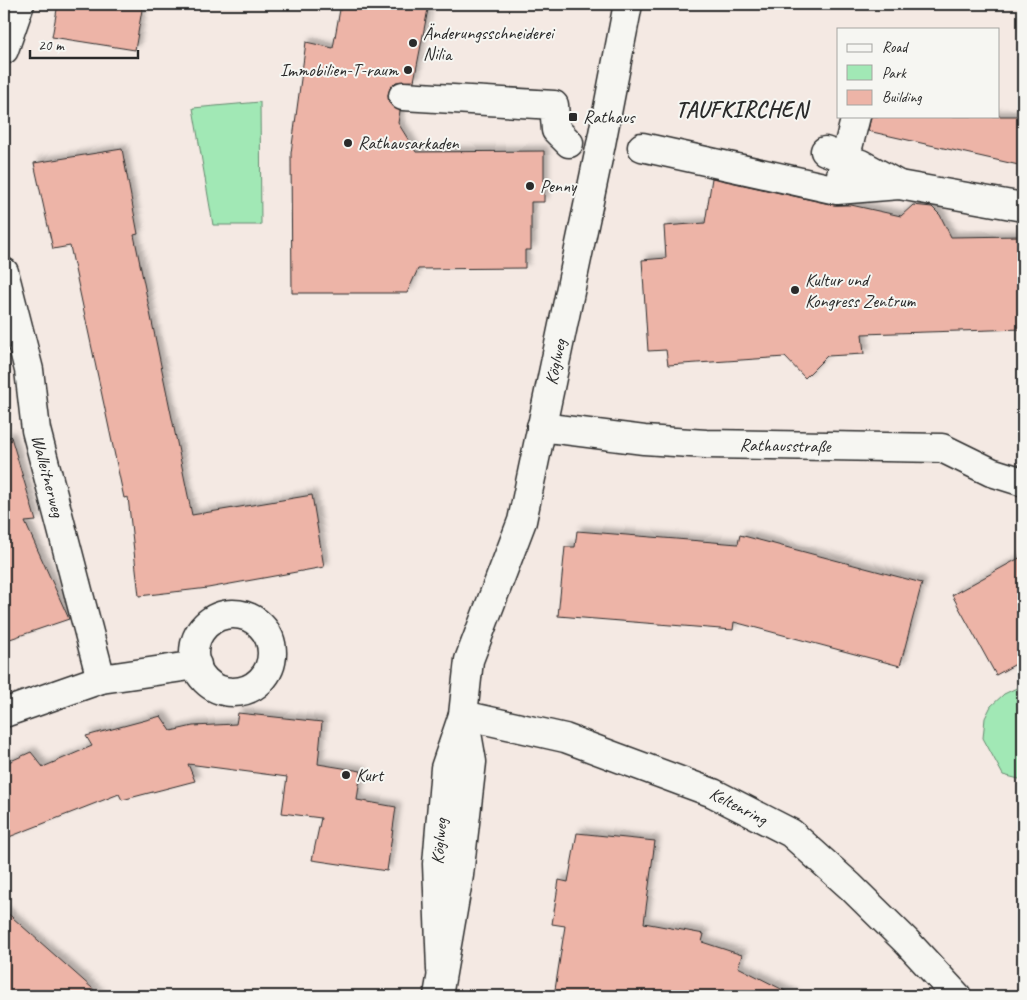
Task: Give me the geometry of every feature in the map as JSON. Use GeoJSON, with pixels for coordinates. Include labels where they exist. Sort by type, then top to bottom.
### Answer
{"type":"FeatureCollection","features":[{"type":"Feature","properties":{"kind":"street"},"geometry":{"type":"LineString","coordinates":[[4,50],[20,4]]}},
{"type":"Feature","properties":{"kind":"street","name":"Köglweg"},"geometry":{"type":"LineString","coordinates":[[439,983],[459,874],[472,762],[464,715],[469,660],[522,521],[601,144],[628,4]]}},
{"type":"Feature","properties":{"kind":"street"},"geometry":{"type":"LineString","coordinates":[[403,96],[554,105],[556,130],[569,143]]}},
{"type":"Feature","properties":{"kind":"street"},"geometry":{"type":"LineString","coordinates":[[837,190],[836,155],[855,118]]}},
{"type":"Feature","properties":{"kind":"street"},"geometry":{"type":"LineString","coordinates":[[642,146],[837,190],[899,185],[1023,207]]}},
{"type":"Feature","properties":{"kind":"street"},"geometry":{"type":"LineString","coordinates":[[836,155],[862,164],[899,185]]}},
{"type":"Feature","properties":{"kind":"street","name":"Walleitnerweg"},"geometry":{"type":"LineString","coordinates":[[4,272],[29,370],[36,430],[101,679]]}},
{"type":"Feature","properties":{"kind":"street","name":"Rathausstraße"},"geometry":{"type":"LineString","coordinates":[[541,428],[644,440],[706,444],[942,448],[991,472],[1023,482]]}},
{"type":"Feature","properties":{"kind":"street"},"geometry":{"type":"LineString","coordinates":[[4,713],[101,679],[197,665]]}},
{"type":"Feature","properties":{"kind":"street","name":"Keltenring"},"geometry":{"type":"LineString","coordinates":[[464,715],[565,738],[712,793],[791,833],[850,886],[957,996]]}},
{"type":"Feature","properties":{"kind":"green space"},"geometry":{"type":"Polygon","coordinates":[[[260,102],[261,225],[213,225],[193,108],[260,102]]]}},
{"type":"Feature","properties":{"kind":"green space"},"geometry":{"type":"Polygon","coordinates":[[[1023,685],[1023,780],[1003,775],[983,738],[985,718],[991,706],[1004,694],[1023,685]]]}},
{"type":"Feature","properties":{"kind":"building"},"geometry":{"type":"Polygon","coordinates":[[[58,4],[143,4],[135,50],[52,37],[58,4]]]}},
{"type":"Feature","properties":{"kind":"building","name":"Rathausarkaden"},"geometry":{"type":"Polygon","coordinates":[[[341,4],[429,4],[414,81],[396,82],[390,88],[388,95],[389,103],[400,111],[398,123],[416,152],[544,151],[544,202],[531,202],[531,250],[525,250],[525,268],[418,269],[407,293],[292,293],[291,153],[306,42],[333,48],[341,4]]]}},
{"type":"Feature","properties":{"kind":"building"},"geometry":{"type":"Polygon","coordinates":[[[1000,116],[1023,116],[1023,166],[868,131],[871,118],[1000,118],[1000,116]]]}},
{"type":"Feature","properties":{"kind":"building"},"geometry":{"type":"Polygon","coordinates":[[[122,149],[138,234],[134,235],[192,515],[312,495],[324,567],[208,588],[139,596],[128,497],[124,498],[70,246],[53,249],[34,163],[122,149]]]}},
{"type":"Feature","properties":{"kind":"building"},"geometry":{"type":"Polygon","coordinates":[[[712,178],[834,205],[851,205],[901,216],[913,205],[932,207],[940,215],[951,237],[1023,236],[1023,329],[862,334],[864,354],[827,356],[805,378],[785,357],[668,365],[666,350],[648,351],[642,260],[666,258],[664,226],[705,223],[712,178]]]}},
{"type":"Feature","properties":{"kind":"building"},"geometry":{"type":"Polygon","coordinates":[[[11,437],[36,521],[25,522],[69,619],[4,641],[4,438],[11,437]]]}},
{"type":"Feature","properties":{"kind":"building"},"geometry":{"type":"Polygon","coordinates":[[[577,531],[738,544],[740,535],[922,583],[900,666],[734,622],[733,630],[558,616],[565,547],[575,547],[577,531]]]}},
{"type":"Feature","properties":{"kind":"building"},"geometry":{"type":"Polygon","coordinates":[[[1023,556],[1023,660],[996,675],[952,595],[1023,556]]]}},
{"type":"Feature","properties":{"kind":"building"},"geometry":{"type":"Polygon","coordinates":[[[238,713],[322,722],[318,764],[361,771],[357,800],[396,807],[387,871],[312,860],[321,818],[282,813],[287,777],[188,764],[195,781],[122,800],[119,794],[4,839],[4,764],[31,752],[43,767],[92,746],[86,736],[161,716],[171,731],[193,726],[236,724],[238,713]]]}},
{"type":"Feature","properties":{"kind":"building"},"geometry":{"type":"Polygon","coordinates":[[[577,833],[655,841],[644,923],[704,934],[702,942],[742,955],[738,967],[795,996],[554,996],[565,926],[552,924],[559,880],[568,882],[577,833]]]}},
{"type":"Feature","properties":{"kind":"building"},"geometry":{"type":"Polygon","coordinates":[[[4,910],[101,996],[4,996],[4,910]]]}},
{"type":"Feature","properties":{"kind":"place","name":"Änderungsschneiderei Nilia"},"geometry":{"type":"Point","coordinates":[413,43]}},
{"type":"Feature","properties":{"kind":"place","name":"Immobilien-T-raum"},"geometry":{"type":"Point","coordinates":[408,70]}},
{"type":"Feature","properties":{"kind":"place","name":"Rathaus"},"geometry":{"type":"Point","coordinates":[573,117]}},
{"type":"Feature","properties":{"kind":"place","name":"Rathausarkaden"},"geometry":{"type":"Point","coordinates":[348,143]}},
{"type":"Feature","properties":{"kind":"place","name":"Penny"},"geometry":{"type":"Point","coordinates":[530,186]}},
{"type":"Feature","properties":{"kind":"place","name":"Kultur und Kongress Zentrum"},"geometry":{"type":"Point","coordinates":[795,290]}},
{"type":"Feature","properties":{"kind":"place","name":"Kurt"},"geometry":{"type":"Point","coordinates":[346,775]}},
{"type":"Feature","properties":{"kind":"district","name":"TAUFKIRCHEN"},"geometry":{"type":"Point","coordinates":[742,109]}}]}
